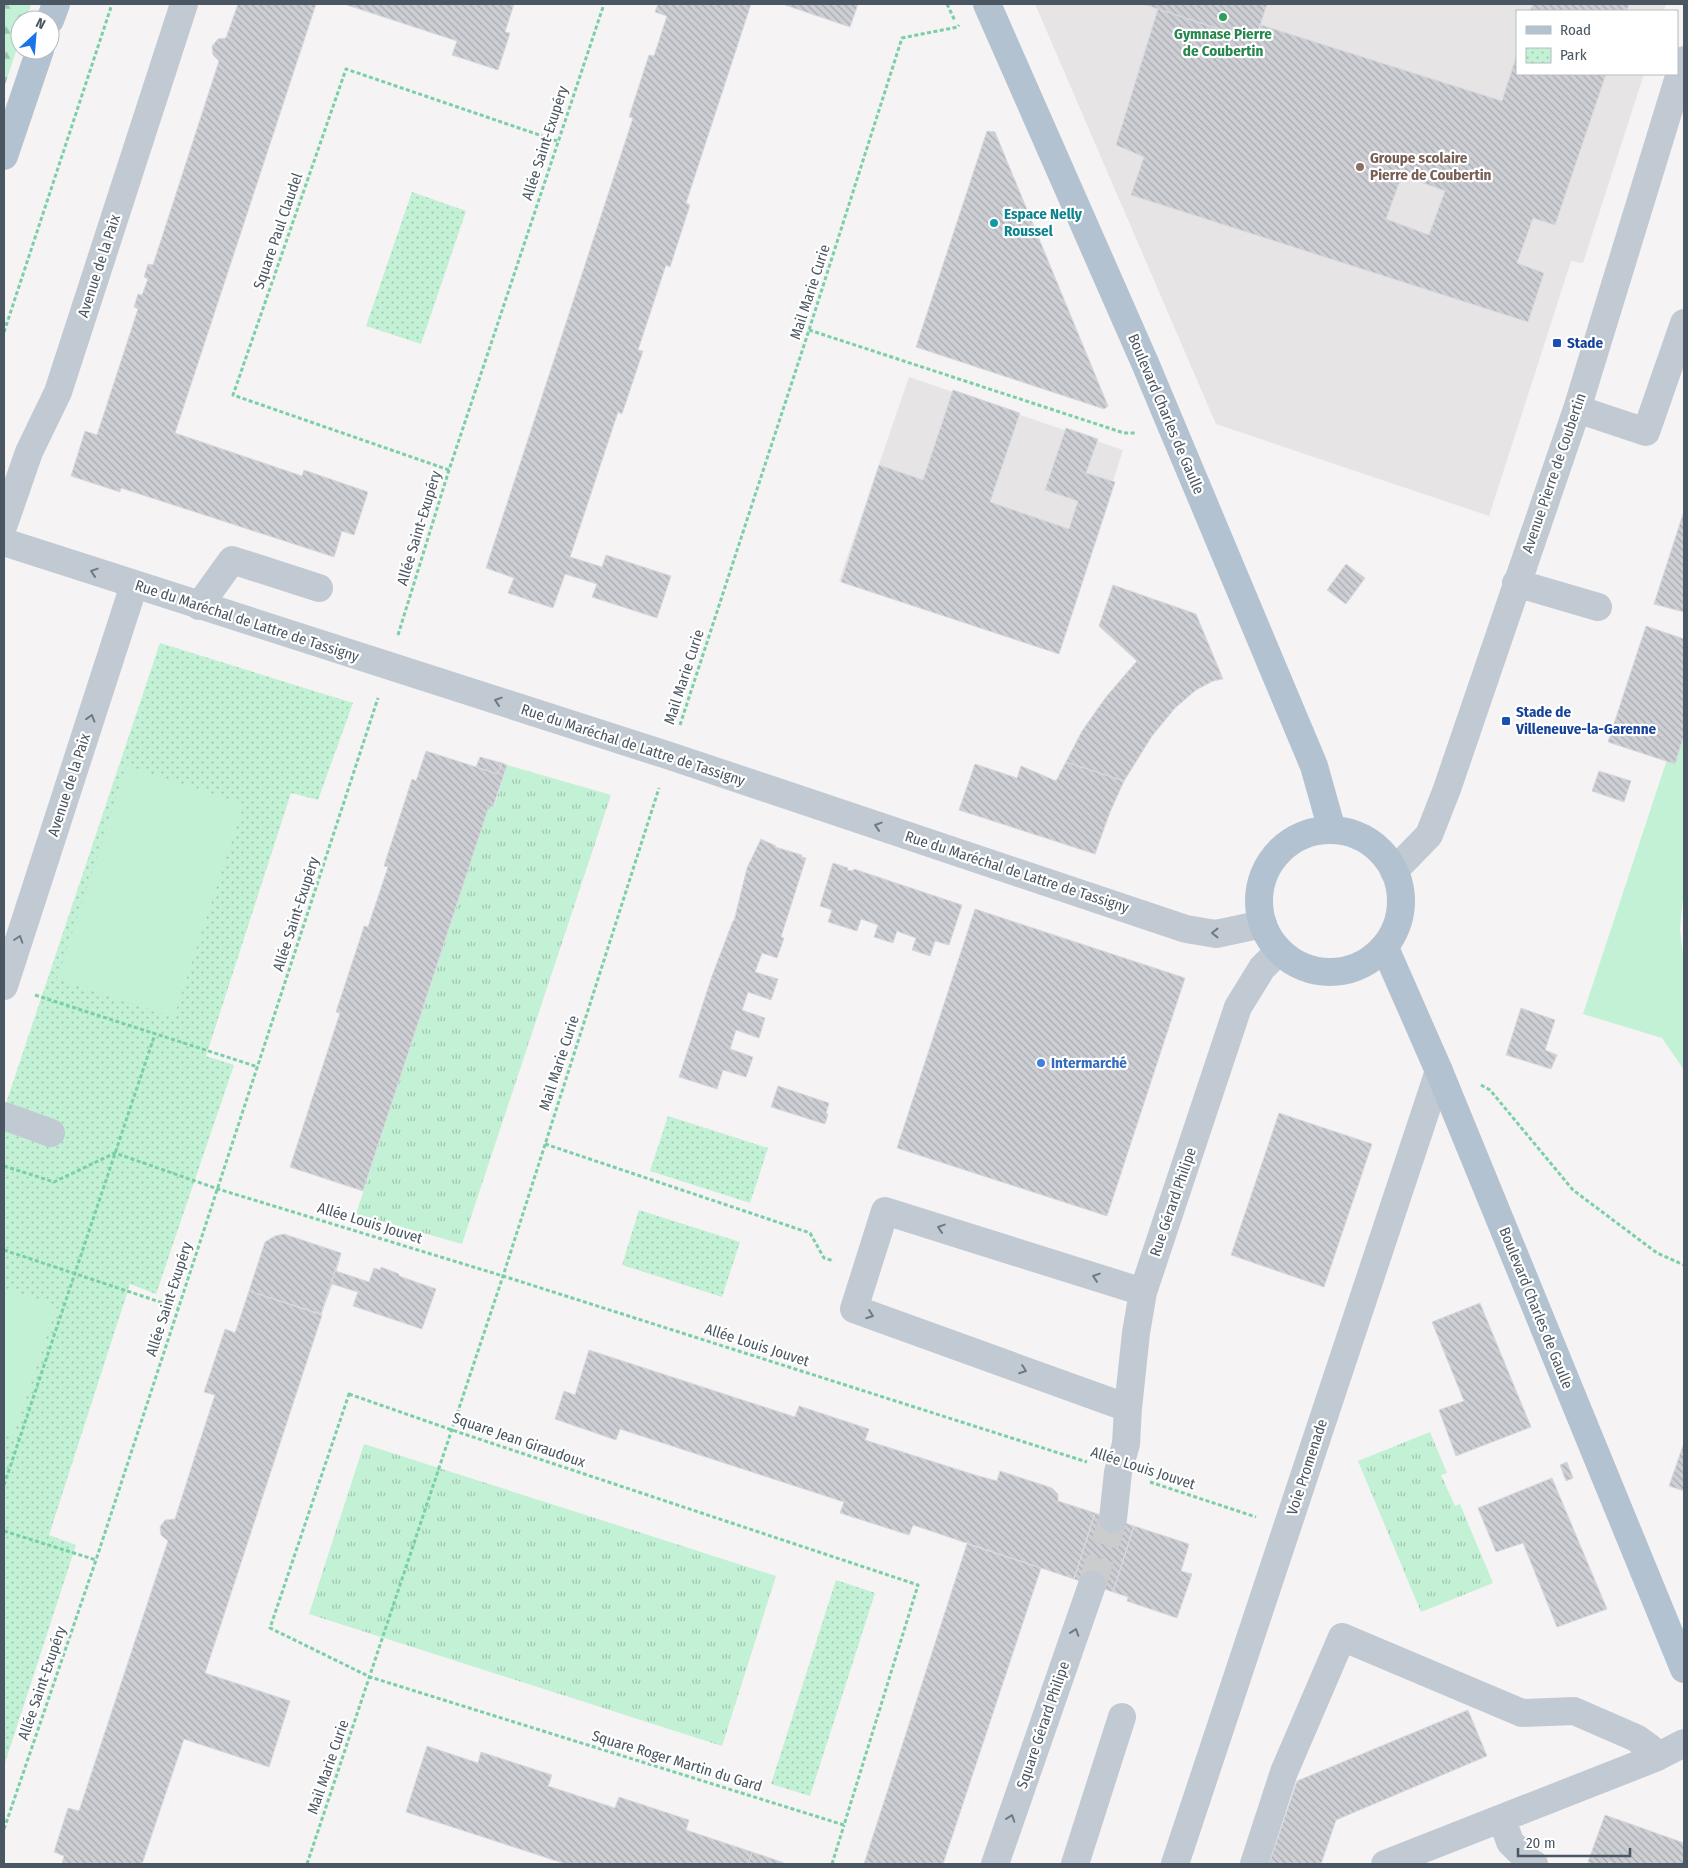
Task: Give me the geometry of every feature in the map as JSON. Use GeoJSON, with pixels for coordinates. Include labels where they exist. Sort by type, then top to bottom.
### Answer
{"type":"FeatureCollection","features":[{"type":"Feature","properties":{"kind":"main road","name":"Boulevard Charles de Gaulle"},"geometry":{"type":"LineString","coordinates":[[988,4],[1175,435],[1314,766],[1332,830]]}},
{"type":"Feature","properties":{"kind":"main road"},"geometry":{"type":"LineString","coordinates":[[4,156],[37,60]]}},
{"type":"Feature","properties":{"kind":"main road"},"geometry":{"type":"LineString","coordinates":[[1332,830],[1351,833],[1369,842],[1383,854],[1394,871],[1399,888],[1400,905],[1397,923],[1385,948],[1365,962],[1349,969],[1332,972],[1300,965],[1279,951],[1263,924],[1259,905],[1260,885],[1267,867],[1279,851],[1294,839],[1312,832],[1332,830]]}},
{"type":"Feature","properties":{"kind":"main road","name":"Boulevard Charles de Gaulle"},"geometry":{"type":"LineString","coordinates":[[1385,948],[1437,1066],[1684,1669]]}},
{"type":"Feature","properties":{"kind":"street","name":"Avenue de la Paix"},"geometry":{"type":"LineString","coordinates":[[4,524],[29,452],[58,392],[184,4]]}},
{"type":"Feature","properties":{"kind":"street","name":"Avenue Pierre de Coubertin"},"geometry":{"type":"LineString","coordinates":[[1394,871],[1430,835],[1447,789],[1577,409],[1684,60]]}},
{"type":"Feature","properties":{"kind":"street"},"geometry":{"type":"LineString","coordinates":[[1577,409],[1646,432],[1684,323]]}},
{"type":"Feature","properties":{"kind":"street","name":"Rue du Maréchal de Lattre de Tassigny"},"geometry":{"type":"LineString","coordinates":[[4,542],[670,756],[1186,929],[1216,934],[1263,924]]}},
{"type":"Feature","properties":{"kind":"street"},"geometry":{"type":"LineString","coordinates":[[199,606],[232,560],[319,588]]}},
{"type":"Feature","properties":{"kind":"street"},"geometry":{"type":"LineString","coordinates":[[1516,583],[1598,607]]}},
{"type":"Feature","properties":{"kind":"street","name":"Avenue de la Paix"},"geometry":{"type":"LineString","coordinates":[[4,985],[134,585]]}},
{"type":"Feature","properties":{"kind":"street","name":"Rue Gérard Philipe"},"geometry":{"type":"LineString","coordinates":[[1118,1472],[1126,1444],[1136,1333],[1143,1292],[1238,1007],[1262,968],[1279,951]]}},
{"type":"Feature","properties":{"kind":"street","name":"Voie Promenade"},"geometry":{"type":"LineString","coordinates":[[1175,1864],[1287,1528],[1437,1066]]}},
{"type":"Feature","properties":{"kind":"street"},"geometry":{"type":"LineString","coordinates":[[4,1116],[51,1133]]}},
{"type":"Feature","properties":{"kind":"street"},"geometry":{"type":"LineString","coordinates":[[1128,1408],[854,1309],[885,1211],[1143,1292]]}},
{"type":"Feature","properties":{"kind":"street"},"geometry":{"type":"LineString","coordinates":[[1113,1519],[1118,1472]]}},
{"type":"Feature","properties":{"kind":"street","name":"Square Gérard Philipe"},"geometry":{"type":"LineString","coordinates":[[995,1864],[1092,1585]]}},
{"type":"Feature","properties":{"kind":"street"},"geometry":{"type":"LineString","coordinates":[[1254,1864],[1284,1772],[1342,1637],[1522,1713],[1574,1711],[1636,1738],[1650,1748],[1655,1758]]}},
{"type":"Feature","properties":{"kind":"street"},"geometry":{"type":"LineString","coordinates":[[1075,1864],[1122,1717]]}},
{"type":"Feature","properties":{"kind":"street"},"geometry":{"type":"LineString","coordinates":[[1385,1864],[1655,1758],[1684,1743]]}},
{"type":"Feature","properties":{"kind":"street"},"geometry":{"type":"LineString","coordinates":[[1502,1819],[1510,1842],[1534,1864]]}},
{"type":"Feature","properties":{"kind":"path"},"geometry":{"type":"LineString","coordinates":[[4,332],[112,4]]}},
{"type":"Feature","properties":{"kind":"path","name":"Allée Saint-Exupéry"},"geometry":{"type":"LineString","coordinates":[[4,1829],[96,1560],[218,1189],[389,666],[449,470],[604,4]]}},
{"type":"Feature","properties":{"kind":"path"},"geometry":{"type":"LineString","coordinates":[[947,4],[958,27]]}},
{"type":"Feature","properties":{"kind":"path"},"geometry":{"type":"LineString","coordinates":[[958,27],[961,19]]}},
{"type":"Feature","properties":{"kind":"path","name":"Mail Marie Curie"},"geometry":{"type":"LineString","coordinates":[[306,1864],[503,1276],[670,756],[810,330],[902,38],[958,27]]}},
{"type":"Feature","properties":{"kind":"path","name":"Square Paul Claudel"},"geometry":{"type":"LineString","coordinates":[[449,470],[233,395],[346,69],[557,141]]}},
{"type":"Feature","properties":{"kind":"path"},"geometry":{"type":"LineString","coordinates":[[810,330],[1124,433],[1175,435]]}},
{"type":"Feature","properties":{"kind":"path"},"geometry":{"type":"LineString","coordinates":[[4,985],[258,1067]]}},
{"type":"Feature","properties":{"kind":"path"},"geometry":{"type":"LineString","coordinates":[[4,1486],[155,1034]]}},
{"type":"Feature","properties":{"kind":"path"},"geometry":{"type":"LineString","coordinates":[[1437,1066],[1490,1090],[1573,1190],[1657,1253],[1684,1265]]}},
{"type":"Feature","properties":{"kind":"path"},"geometry":{"type":"LineString","coordinates":[[545,1144],[810,1233],[824,1258]]}},
{"type":"Feature","properties":{"kind":"path"},"geometry":{"type":"LineString","coordinates":[[4,1166],[54,1182],[115,1153]]}},
{"type":"Feature","properties":{"kind":"path","name":"Allée Louis Jouvet"},"geometry":{"type":"LineString","coordinates":[[115,1153],[218,1189],[503,1276],[1118,1472],[1287,1528]]}},
{"type":"Feature","properties":{"kind":"path"},"geometry":{"type":"LineString","coordinates":[[4,1250],[178,1308]]}},
{"type":"Feature","properties":{"kind":"path","name":"Square Jean Giraudoux"},"geometry":{"type":"LineString","coordinates":[[270,1628],[349,1394],[918,1585],[844,1825]]}},
{"type":"Feature","properties":{"kind":"path"},"geometry":{"type":"LineString","coordinates":[[4,1531],[96,1560]]}},
{"type":"Feature","properties":{"kind":"path","name":"Square Roger Martin du Gard"},"geometry":{"type":"LineString","coordinates":[[270,1628],[370,1676],[844,1825]]}},
{"type":"Feature","properties":{"kind":"path"},"geometry":{"type":"LineString","coordinates":[[832,1864],[844,1825]]}},
{"type":"Feature","properties":{"kind":"shaded area","name":"Groupe scolaire Pierre de Coubertin"},"geometry":{"type":"Polygon","coordinates":[[[1035,4],[1666,4],[1664,10],[1516,10],[1516,75],[1644,75],[1583,263],[1571,261],[1489,516],[1216,424],[1035,4]]]}},
{"type":"Feature","properties":{"kind":"shaded area"},"geometry":{"type":"Polygon","coordinates":[[[909,377],[1123,450],[1058,651],[839,581],[909,377]]]}},
{"type":"Feature","properties":{"kind":"green space"},"geometry":{"type":"Polygon","coordinates":[[[4,4],[31,4],[29,10],[10,10],[10,60],[13,60],[4,88],[4,4]]]}},
{"type":"Feature","properties":{"kind":"green space"},"geometry":{"type":"Polygon","coordinates":[[[412,192],[466,211],[421,344],[366,326],[412,192]]]}},
{"type":"Feature","properties":{"kind":"green space"},"geometry":{"type":"Polygon","coordinates":[[[160,643],[353,703],[318,800],[291,793],[206,1056],[234,1065],[156,1294],[130,1284],[49,1535],[76,1545],[4,1766],[4,1109],[160,643]]]}},
{"type":"Feature","properties":{"kind":"green space"},"geometry":{"type":"Polygon","coordinates":[[[1684,708],[1684,887],[1680,929],[1684,964],[1684,1070],[1662,1038],[1583,1014],[1684,708]]]}},
{"type":"Feature","properties":{"kind":"green space"},"geometry":{"type":"Polygon","coordinates":[[[507,765],[611,795],[462,1244],[356,1214],[489,806],[494,807],[507,765]]]}},
{"type":"Feature","properties":{"kind":"green space"},"geometry":{"type":"Polygon","coordinates":[[[127,766],[244,804],[174,1017],[57,979],[127,766]]]}},
{"type":"Feature","properties":{"kind":"green space"},"geometry":{"type":"Polygon","coordinates":[[[668,1116],[768,1148],[750,1203],[650,1171],[668,1116]]]}},
{"type":"Feature","properties":{"kind":"green space"},"geometry":{"type":"Polygon","coordinates":[[[639,1210],[740,1242],[722,1297],[622,1265],[639,1210]]]}},
{"type":"Feature","properties":{"kind":"green space"},"geometry":{"type":"Polygon","coordinates":[[[4,1288],[56,1305],[13,1436],[4,1433],[4,1288]]]}},
{"type":"Feature","properties":{"kind":"green space"},"geometry":{"type":"Polygon","coordinates":[[[1430,1432],[1447,1473],[1441,1475],[1455,1506],[1460,1504],[1493,1583],[1421,1612],[1358,1461],[1430,1432]]]}},
{"type":"Feature","properties":{"kind":"green space"},"geometry":{"type":"Polygon","coordinates":[[[364,1444],[776,1576],[722,1746],[309,1614],[364,1444]]]}},
{"type":"Feature","properties":{"kind":"green space"},"geometry":{"type":"Polygon","coordinates":[[[836,1580],[875,1593],[810,1796],[771,1784],[836,1580]]]}},
{"type":"Feature","properties":{"kind":"building"},"geometry":{"type":"Polygon","coordinates":[[[238,4],[316,4],[175,433],[302,476],[304,470],[368,492],[354,535],[342,531],[334,557],[121,488],[120,492],[71,476],[85,431],[97,435],[138,309],[134,307],[138,294],[142,295],[148,279],[144,277],[148,264],[153,265],[219,61],[213,55],[212,46],[218,39],[226,38],[238,4]]]}},
{"type":"Feature","properties":{"kind":"building"},"geometry":{"type":"Polygon","coordinates":[[[344,4],[514,4],[505,32],[510,33],[498,70],[452,55],[457,41],[344,4]]]}},
{"type":"Feature","properties":{"kind":"building"},"geometry":{"type":"Polygon","coordinates":[[[658,4],[751,4],[686,203],[690,205],[670,267],[666,265],[638,350],[643,351],[622,414],[618,412],[570,557],[602,567],[606,555],[671,576],[657,618],[592,597],[597,584],[565,574],[553,608],[508,593],[514,578],[486,568],[633,118],[629,117],[649,55],[654,56],[667,16],[655,12],[658,4]]]}},
{"type":"Feature","properties":{"kind":"building"},"geometry":{"type":"Polygon","coordinates":[[[786,4],[858,4],[850,27],[786,4]]]}},
{"type":"Feature","properties":{"kind":"building","name":"Gymnase Pierre de Coubertin"},"geometry":{"type":"Polygon","coordinates":[[[1143,4],[1267,4],[1255,41],[1143,4]]]}},
{"type":"Feature","properties":{"kind":"building"},"geometry":{"type":"Polygon","coordinates":[[[1533,4],[1629,4],[1627,10],[1530,10],[1533,4]]]}},
{"type":"Feature","properties":{"kind":"building"},"geometry":{"type":"Polygon","coordinates":[[[1158,9],[1255,41],[1261,25],[1502,101],[1516,57],[1516,75],[1606,75],[1555,225],[1533,218],[1517,263],[1544,273],[1528,322],[1131,195],[1144,157],[1116,145],[1158,9]],[[1402,175],[1386,219],[1429,235],[1445,191],[1402,175]]]}},
{"type":"Feature","properties":{"kind":"building","name":"Espace Nelly Roussel"},"geometry":{"type":"Polygon","coordinates":[[[987,131],[995,132],[1108,406],[1104,409],[916,347],[987,131]]]}},
{"type":"Feature","properties":{"kind":"building"},"geometry":{"type":"Polygon","coordinates":[[[953,390],[1020,413],[990,502],[1069,529],[1078,501],[1045,490],[1066,428],[1098,439],[1086,473],[1115,482],[1059,654],[841,582],[879,465],[923,480],[953,390]]]}},
{"type":"Feature","properties":{"kind":"building"},"geometry":{"type":"Polygon","coordinates":[[[1684,511],[1684,612],[1654,604],[1684,511]]]}},
{"type":"Feature","properties":{"kind":"building"},"geometry":{"type":"Polygon","coordinates":[[[1346,564],[1365,578],[1346,604],[1327,590],[1346,564]]]}},
{"type":"Feature","properties":{"kind":"building"},"geometry":{"type":"Polygon","coordinates":[[[1113,585],[1196,614],[1223,679],[1213,681],[1196,690],[1175,708],[1152,736],[1124,781],[1066,762],[1082,731],[1106,697],[1137,661],[1099,626],[1113,585]]]}},
{"type":"Feature","properties":{"kind":"building"},"geometry":{"type":"Polygon","coordinates":[[[1646,626],[1684,639],[1684,735],[1675,764],[1608,742],[1646,626]]]}},
{"type":"Feature","properties":{"kind":"building"},"geometry":{"type":"Polygon","coordinates":[[[426,751],[498,774],[502,763],[507,765],[493,807],[489,806],[363,1191],[290,1167],[340,1013],[336,1012],[364,926],[368,927],[388,867],[384,866],[412,779],[416,781],[426,751]]]}},
{"type":"Feature","properties":{"kind":"building"},"geometry":{"type":"Polygon","coordinates":[[[480,757],[502,763],[498,774],[476,767],[480,757]]]}},
{"type":"Feature","properties":{"kind":"building"},"geometry":{"type":"Polygon","coordinates":[[[1066,762],[1124,781],[1110,812],[1095,854],[959,810],[975,764],[1017,778],[1021,766],[1056,781],[1066,762]]]}},
{"type":"Feature","properties":{"kind":"building"},"geometry":{"type":"Polygon","coordinates":[[[1599,771],[1631,781],[1624,802],[1592,791],[1599,771]]]}},
{"type":"Feature","properties":{"kind":"building"},"geometry":{"type":"Polygon","coordinates":[[[761,839],[775,847],[806,858],[781,937],[784,938],[777,958],[762,953],[755,972],[778,979],[771,1000],[748,992],[742,1010],[765,1018],[759,1038],[736,1030],[730,1049],[753,1057],[746,1077],[723,1070],[717,1089],[679,1077],[712,976],[734,921],[747,868],[761,839]]]}},
{"type":"Feature","properties":{"kind":"building"},"geometry":{"type":"Polygon","coordinates":[[[833,863],[848,868],[847,870],[853,871],[854,869],[962,905],[949,945],[935,941],[930,956],[912,950],[916,938],[897,931],[893,943],[874,937],[878,925],[861,919],[857,931],[828,922],[832,910],[820,906],[833,863]]]}},
{"type":"Feature","properties":{"kind":"building","name":"Intermarché"},"geometry":{"type":"Polygon","coordinates":[[[975,909],[1185,978],[1107,1216],[897,1148],[975,909]]]}},
{"type":"Feature","properties":{"kind":"building"},"geometry":{"type":"Polygon","coordinates":[[[1521,1008],[1555,1020],[1545,1050],[1557,1055],[1551,1069],[1506,1055],[1521,1008]]]}},
{"type":"Feature","properties":{"kind":"building"},"geometry":{"type":"Polygon","coordinates":[[[778,1086],[829,1103],[825,1124],[771,1107],[778,1086]]]}},
{"type":"Feature","properties":{"kind":"building"},"geometry":{"type":"Polygon","coordinates":[[[1279,1113],[1372,1144],[1324,1287],[1231,1255],[1279,1113]]]}},
{"type":"Feature","properties":{"kind":"building"},"geometry":{"type":"Polygon","coordinates":[[[284,1234],[341,1253],[321,1314],[249,1291],[265,1242],[275,1236],[284,1234]]]}},
{"type":"Feature","properties":{"kind":"building"},"geometry":{"type":"Polygon","coordinates":[[[341,1253],[336,1271],[369,1282],[374,1268],[380,1270],[381,1267],[399,1274],[399,1276],[436,1289],[422,1329],[353,1306],[358,1292],[332,1284],[321,1314],[341,1253]]]}},
{"type":"Feature","properties":{"kind":"building"},"geometry":{"type":"Polygon","coordinates":[[[249,1291],[322,1315],[205,1673],[290,1701],[269,1767],[184,1739],[142,1864],[62,1864],[64,1856],[54,1852],[68,1808],[79,1811],[168,1541],[161,1535],[160,1527],[165,1520],[175,1519],[215,1395],[204,1392],[225,1329],[235,1333],[249,1291]]]}},
{"type":"Feature","properties":{"kind":"building"},"geometry":{"type":"Polygon","coordinates":[[[1480,1303],[1531,1427],[1456,1456],[1439,1410],[1464,1401],[1432,1322],[1480,1303]]]}},
{"type":"Feature","properties":{"kind":"building"},"geometry":{"type":"Polygon","coordinates":[[[589,1350],[795,1417],[799,1406],[869,1429],[865,1440],[975,1475],[997,1481],[1000,1471],[1052,1488],[1058,1494],[1058,1501],[1095,1513],[1074,1579],[913,1525],[909,1535],[840,1513],[844,1502],[620,1429],[616,1440],[555,1419],[564,1391],[575,1395],[589,1350]]]}},
{"type":"Feature","properties":{"kind":"building"},"geometry":{"type":"Polygon","coordinates":[[[1684,1443],[1684,1491],[1669,1486],[1684,1443]]]}},
{"type":"Feature","properties":{"kind":"building"},"geometry":{"type":"Polygon","coordinates":[[[1567,1462],[1573,1478],[1566,1481],[1560,1465],[1567,1462]]]}},
{"type":"Feature","properties":{"kind":"building"},"geometry":{"type":"Polygon","coordinates":[[[1552,1478],[1607,1609],[1557,1627],[1523,1543],[1496,1552],[1478,1508],[1552,1478]]]}},
{"type":"Feature","properties":{"kind":"building"},"geometry":{"type":"Polygon","coordinates":[[[1095,1513],[1134,1526],[1113,1592],[1074,1579],[1095,1513]]]}},
{"type":"Feature","properties":{"kind":"building"},"geometry":{"type":"Polygon","coordinates":[[[1134,1526],[1189,1544],[1181,1571],[1192,1574],[1177,1618],[1127,1601],[1128,1597],[1113,1592],[1134,1526]]]}},
{"type":"Feature","properties":{"kind":"building"},"geometry":{"type":"Polygon","coordinates":[[[967,1544],[1041,1568],[943,1864],[864,1864],[967,1544]]]}},
{"type":"Feature","properties":{"kind":"building"},"geometry":{"type":"Polygon","coordinates":[[[1468,1710],[1487,1756],[1336,1820],[1321,1864],[1269,1864],[1297,1781],[1468,1710]]]}},
{"type":"Feature","properties":{"kind":"building"},"geometry":{"type":"Polygon","coordinates":[[[427,1746],[478,1763],[481,1752],[552,1775],[548,1786],[615,1808],[619,1797],[689,1820],[686,1830],[752,1852],[748,1864],[566,1864],[406,1812],[427,1746]]]}},
{"type":"Feature","properties":{"kind":"building"},"geometry":{"type":"Polygon","coordinates":[[[1605,1815],[1684,1843],[1684,1864],[1615,1864],[1609,1862],[1608,1864],[1593,1864],[1588,1862],[1605,1815]]]}},
{"type":"Feature","properties":{"kind":"building"},"geometry":{"type":"Polygon","coordinates":[[[752,1852],[770,1858],[787,1864],[748,1864],[752,1852]]]}},
{"type":"Feature","properties":{"kind":"tunnel"},"geometry":{"type":"LineString","coordinates":[[1092,1585],[1113,1519]]}},
{"type":"Feature","properties":{"kind":"place","name":"Gymnase Pierre de Coubertin"},"geometry":{"type":"Point","coordinates":[1223,17]}},
{"type":"Feature","properties":{"kind":"place","name":"Groupe scolaire Pierre de Coubertin"},"geometry":{"type":"Point","coordinates":[1360,167]}},
{"type":"Feature","properties":{"kind":"place","name":"Espace Nelly Roussel"},"geometry":{"type":"Point","coordinates":[994,223]}},
{"type":"Feature","properties":{"kind":"place","name":"Stade"},"geometry":{"type":"Point","coordinates":[1557,343]}},
{"type":"Feature","properties":{"kind":"place","name":"Stade de Villeneuve-la-Garenne"},"geometry":{"type":"Point","coordinates":[1506,721]}},
{"type":"Feature","properties":{"kind":"place","name":"Intermarché"},"geometry":{"type":"Point","coordinates":[1041,1063]}}]}
